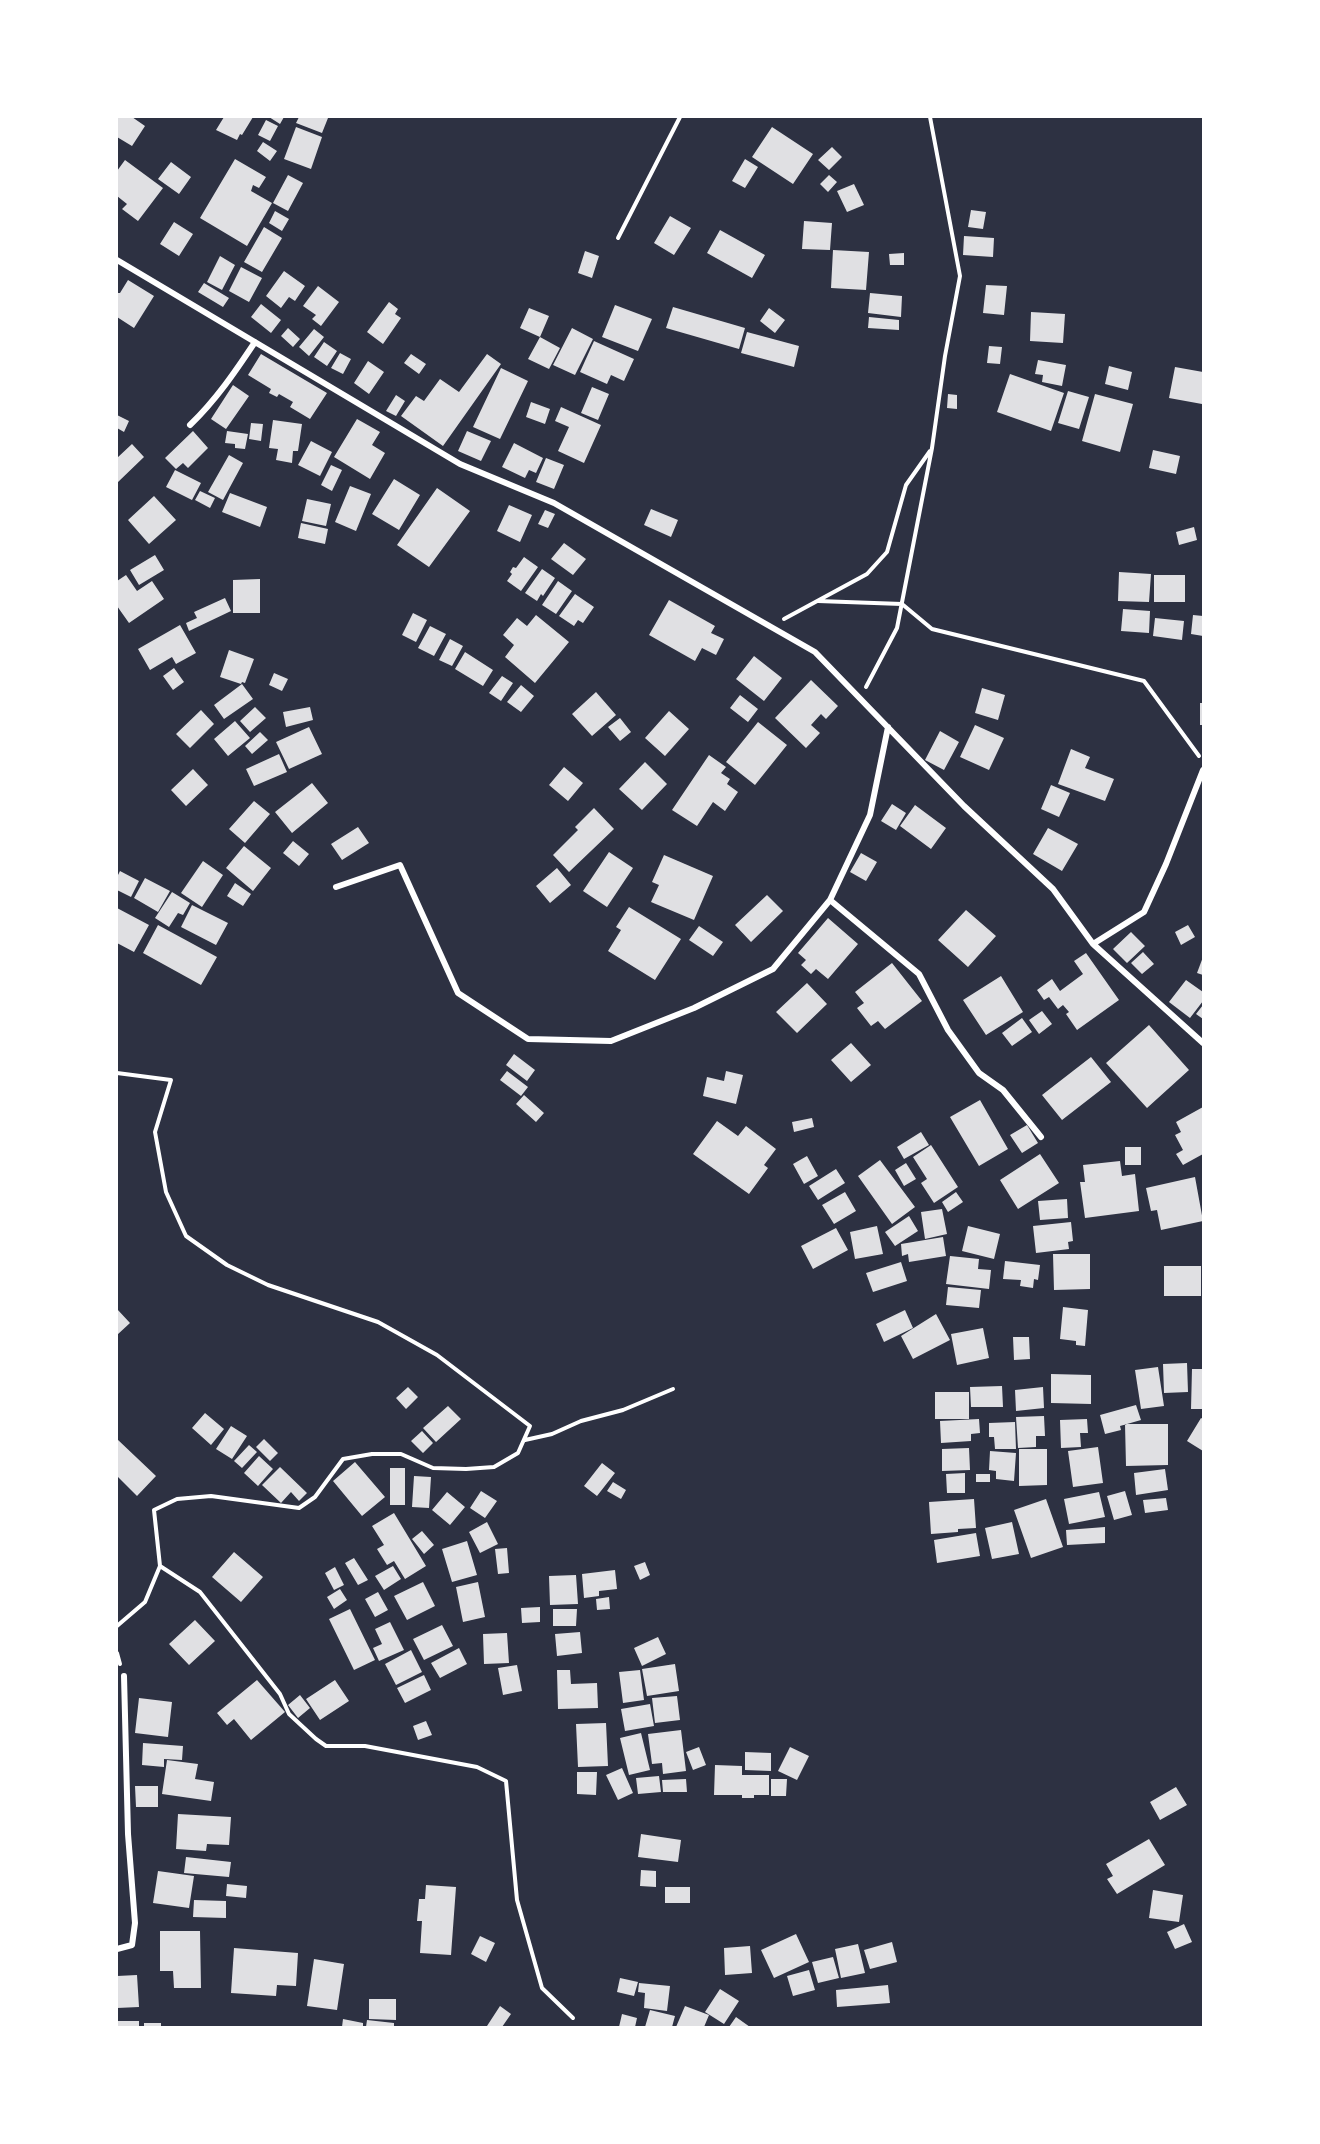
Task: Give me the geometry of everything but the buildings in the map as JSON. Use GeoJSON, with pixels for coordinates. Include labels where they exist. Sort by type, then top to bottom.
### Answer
{"type":"FeatureCollection","features":[{"type":"Feature","properties":{"kind":"street"},"geometry":{"type":"LineString","coordinates":[[117,260],[460,464],[554,503],[815,652],[964,806],[1053,889],[1093,944],[1203,1043]]}},
{"type":"Feature","properties":{"kind":"street"},"geometry":{"type":"LineString","coordinates":[[190,425],[216,398],[255,342]]}},
{"type":"Feature","properties":{"kind":"street"},"geometry":{"type":"LineString","coordinates":[[336,887],[400,865],[458,993],[528,1039],[610,1041],[694,1008],[773,969],[830,900],[870,815],[888,727]]}},
{"type":"Feature","properties":{"kind":"street"},"geometry":{"type":"LineString","coordinates":[[1093,944],[1144,912],[1166,864],[1203,770]]}},
{"type":"Feature","properties":{"kind":"street"},"geometry":{"type":"LineString","coordinates":[[830,900],[919,974],[948,1030],[979,1073],[1003,1090],[1041,1137]]}},
{"type":"Feature","properties":{"kind":"street"},"geometry":{"type":"LineString","coordinates":[[117,1949],[132,1945],[135,1923],[128,1834],[124,1676]]}},
{"type":"Feature","properties":{"kind":"path"},"geometry":{"type":"LineString","coordinates":[[618,238],[680,117]]}},
{"type":"Feature","properties":{"kind":"path"},"geometry":{"type":"LineString","coordinates":[[860,698],[897,628],[932,448],[945,356],[960,276],[930,117]]}},
{"type":"Feature","properties":{"kind":"path"},"geometry":{"type":"LineString","coordinates":[[771,627],[867,574],[886,552],[906,484],[932,448]]}},
{"type":"Feature","properties":{"kind":"path"},"geometry":{"type":"LineString","coordinates":[[818,601],[902,604],[932,629],[1144,681],[1203,762]]}},
{"type":"Feature","properties":{"kind":"path"},"geometry":{"type":"LineString","coordinates":[[117,1073],[171,1080],[155,1132],[166,1192],[186,1236],[227,1265],[268,1285],[378,1322],[437,1355],[530,1426],[518,1453],[494,1467],[433,1468],[401,1455],[372,1454],[343,1459],[315,1497],[299,1508],[211,1496],[177,1499],[154,1510],[160,1566],[145,1602],[117,1626]]}},
{"type":"Feature","properties":{"kind":"path"},"geometry":{"type":"LineString","coordinates":[[524,1440],[552,1434],[581,1420],[623,1410],[673,1389]]}},
{"type":"Feature","properties":{"kind":"path"},"geometry":{"type":"LineString","coordinates":[[160,1566],[200,1592],[280,1694],[290,1714],[326,1746],[365,1746],[477,1767],[506,1781],[517,1900],[542,1988],[573,2018]]}}]}
